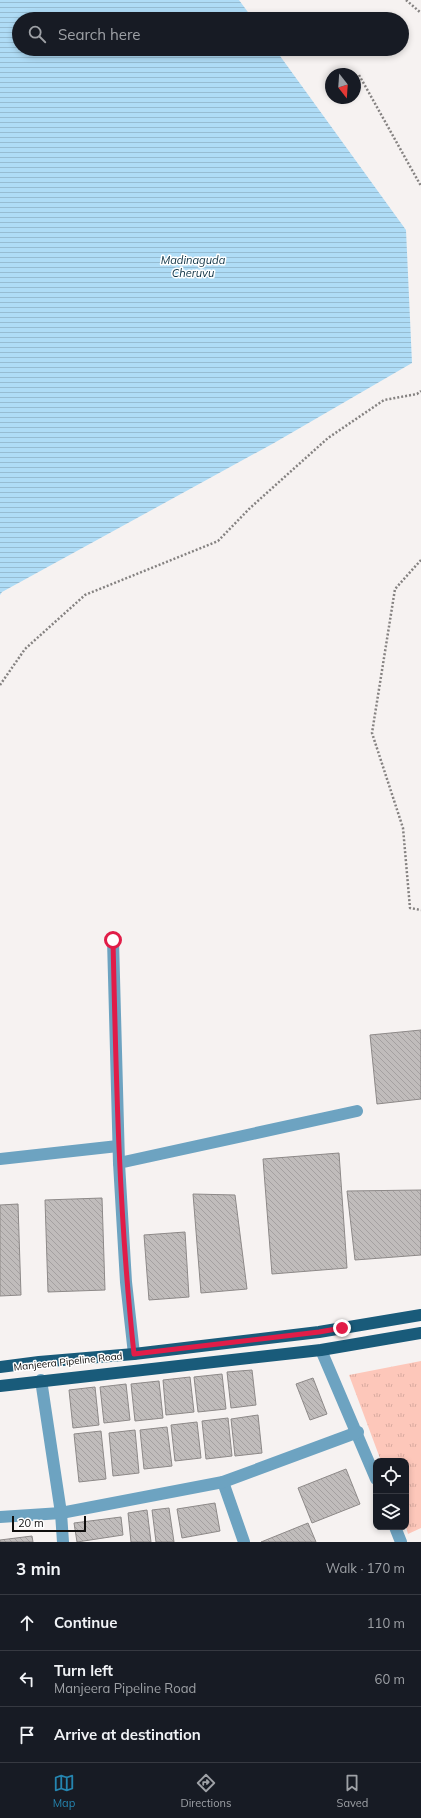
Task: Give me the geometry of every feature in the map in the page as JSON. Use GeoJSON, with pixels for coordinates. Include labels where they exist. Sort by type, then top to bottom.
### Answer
{"type":"FeatureCollection","features":[{"type":"Feature","properties":{"kind":"main road","name":"Manjeera Pipeline Road"},"geometry":{"type":"LineString","coordinates":[[0,1368],[39,1362],[134,1354],[319,1332],[421,1314]]}},
{"type":"Feature","properties":{"kind":"main road","name":"Manjeera Pipeline Road"},"geometry":{"type":"LineString","coordinates":[[0,1386],[41,1380],[322,1350],[421,1333]]}},
{"type":"Feature","properties":{"kind":"street"},"geometry":{"type":"LineString","coordinates":[[113,940],[118,1146],[126,1282],[134,1354]]}},
{"type":"Feature","properties":{"kind":"street"},"geometry":{"type":"LineString","coordinates":[[119,1163],[357,1111]]}},
{"type":"Feature","properties":{"kind":"street"},"geometry":{"type":"LineString","coordinates":[[0,1159],[118,1146]]}},
{"type":"Feature","properties":{"kind":"street"},"geometry":{"type":"LineString","coordinates":[[322,1350],[358,1432],[373,1471]]}},
{"type":"Feature","properties":{"kind":"street"},"geometry":{"type":"LineString","coordinates":[[41,1380],[63,1542]]}},
{"type":"Feature","properties":{"kind":"street"},"geometry":{"type":"LineString","coordinates":[[0,1517],[60,1513],[223,1482],[358,1432]]}},
{"type":"Feature","properties":{"kind":"street"},"geometry":{"type":"LineString","coordinates":[[223,1482],[244,1542]]}},
{"type":"Feature","properties":{"kind":"street"},"geometry":{"type":"LineString","coordinates":[[396,1530],[401,1542]]}},
{"type":"Feature","properties":{"kind":"path"},"geometry":{"type":"LineString","coordinates":[[406,0],[421,13]]}},
{"type":"Feature","properties":{"kind":"path"},"geometry":{"type":"LineString","coordinates":[[361,80],[421,186]]}},
{"type":"Feature","properties":{"kind":"path"},"geometry":{"type":"LineString","coordinates":[[0,685],[25,649],[85,595],[218,541],[250,508],[328,438],[384,400],[417,394],[421,391]]}},
{"type":"Feature","properties":{"kind":"path"},"geometry":{"type":"LineString","coordinates":[[421,560],[396,589],[372,733],[404,828],[410,908],[421,910]]}},
{"type":"Feature","properties":{"kind":"green space"},"geometry":{"type":"Polygon","coordinates":[[[421,1361],[421,1528],[408,1534],[409,1458],[380,1458],[349,1375],[421,1361]]]}},
{"type":"Feature","properties":{"kind":"water","name":"Madinaguda Cheruvu"},"geometry":{"type":"Polygon","coordinates":[[[0,0],[239,0],[248,12],[12,12],[12,56],[280,56],[406,230],[412,363],[274,443],[2,592],[0,595],[0,0]]]}},
{"type":"Feature","properties":{"kind":"building"},"geometry":{"type":"Polygon","coordinates":[[[421,1030],[421,1099],[377,1104],[370,1035],[421,1030]]]}},
{"type":"Feature","properties":{"kind":"building"},"geometry":{"type":"Polygon","coordinates":[[[339,1153],[347,1268],[272,1274],[263,1159],[339,1153]]]}},
{"type":"Feature","properties":{"kind":"building"},"geometry":{"type":"Polygon","coordinates":[[[421,1190],[421,1255],[355,1260],[347,1191],[421,1190]]]}},
{"type":"Feature","properties":{"kind":"building"},"geometry":{"type":"Polygon","coordinates":[[[193,1194],[235,1195],[247,1289],[201,1293],[193,1194]]]}},
{"type":"Feature","properties":{"kind":"building"},"geometry":{"type":"Polygon","coordinates":[[[102,1198],[105,1290],[48,1292],[45,1200],[102,1198]]]}},
{"type":"Feature","properties":{"kind":"building"},"geometry":{"type":"Polygon","coordinates":[[[18,1204],[21,1295],[0,1296],[0,1205],[18,1204]]]}},
{"type":"Feature","properties":{"kind":"building"},"geometry":{"type":"Polygon","coordinates":[[[185,1232],[189,1297],[149,1300],[144,1235],[185,1232]]]}},
{"type":"Feature","properties":{"kind":"building"},"geometry":{"type":"Polygon","coordinates":[[[252,1370],[256,1405],[231,1408],[227,1372],[252,1370]]]}},
{"type":"Feature","properties":{"kind":"building"},"geometry":{"type":"Polygon","coordinates":[[[222,1374],[226,1409],[198,1412],[194,1377],[222,1374]]]}},
{"type":"Feature","properties":{"kind":"building"},"geometry":{"type":"Polygon","coordinates":[[[190,1377],[194,1412],[166,1415],[163,1380],[190,1377]]]}},
{"type":"Feature","properties":{"kind":"building"},"geometry":{"type":"Polygon","coordinates":[[[313,1378],[327,1414],[310,1420],[296,1384],[313,1378]]]}},
{"type":"Feature","properties":{"kind":"building"},"geometry":{"type":"Polygon","coordinates":[[[159,1381],[163,1418],[135,1421],[131,1384],[159,1381]]]}},
{"type":"Feature","properties":{"kind":"building"},"geometry":{"type":"Polygon","coordinates":[[[126,1384],[130,1420],[104,1423],[100,1387],[126,1384]]]}},
{"type":"Feature","properties":{"kind":"building"},"geometry":{"type":"Polygon","coordinates":[[[95,1387],[99,1425],[73,1428],[69,1390],[95,1387]]]}},
{"type":"Feature","properties":{"kind":"building"},"geometry":{"type":"Polygon","coordinates":[[[258,1415],[262,1453],[235,1456],[231,1419],[258,1415]]]}},
{"type":"Feature","properties":{"kind":"building"},"geometry":{"type":"Polygon","coordinates":[[[228,1418],[232,1456],[206,1459],[202,1421],[228,1418]]]}},
{"type":"Feature","properties":{"kind":"building"},"geometry":{"type":"Polygon","coordinates":[[[197,1422],[201,1458],[175,1461],[171,1425],[197,1422]]]}},
{"type":"Feature","properties":{"kind":"building"},"geometry":{"type":"Polygon","coordinates":[[[167,1427],[172,1466],[144,1469],[140,1430],[167,1427]]]}},
{"type":"Feature","properties":{"kind":"building"},"geometry":{"type":"Polygon","coordinates":[[[135,1430],[139,1473],[113,1476],[109,1433],[135,1430]]]}},
{"type":"Feature","properties":{"kind":"building"},"geometry":{"type":"Polygon","coordinates":[[[101,1431],[106,1479],[79,1482],[74,1434],[101,1431]]]}},
{"type":"Feature","properties":{"kind":"building"},"geometry":{"type":"Polygon","coordinates":[[[346,1469],[360,1504],[312,1523],[298,1488],[346,1469]]]}},
{"type":"Feature","properties":{"kind":"building"},"geometry":{"type":"Polygon","coordinates":[[[215,1503],[220,1531],[182,1538],[177,1509],[215,1503]]]}},
{"type":"Feature","properties":{"kind":"building"},"geometry":{"type":"Polygon","coordinates":[[[169,1508],[174,1542],[156,1542],[152,1510],[169,1508]]]}},
{"type":"Feature","properties":{"kind":"building"},"geometry":{"type":"Polygon","coordinates":[[[147,1510],[151,1542],[131,1542],[128,1513],[147,1510]]]}},
{"type":"Feature","properties":{"kind":"building"},"geometry":{"type":"Polygon","coordinates":[[[121,1517],[123,1535],[77,1542],[74,1523],[121,1517]]]}},
{"type":"Feature","properties":{"kind":"building"},"geometry":{"type":"Polygon","coordinates":[[[308,1523],[316,1542],[261,1542],[308,1523]]]}},
{"type":"Feature","properties":{"kind":"building"},"geometry":{"type":"Polygon","coordinates":[[[32,1536],[33,1542],[0,1542],[0,1540],[32,1536]]]}},
{"type":"Feature","properties":{"kind":"route"},"geometry":{"type":"LineString","coordinates":[[113,940],[118,1146],[126,1282],[134,1354],[342,1328]]}}]}
